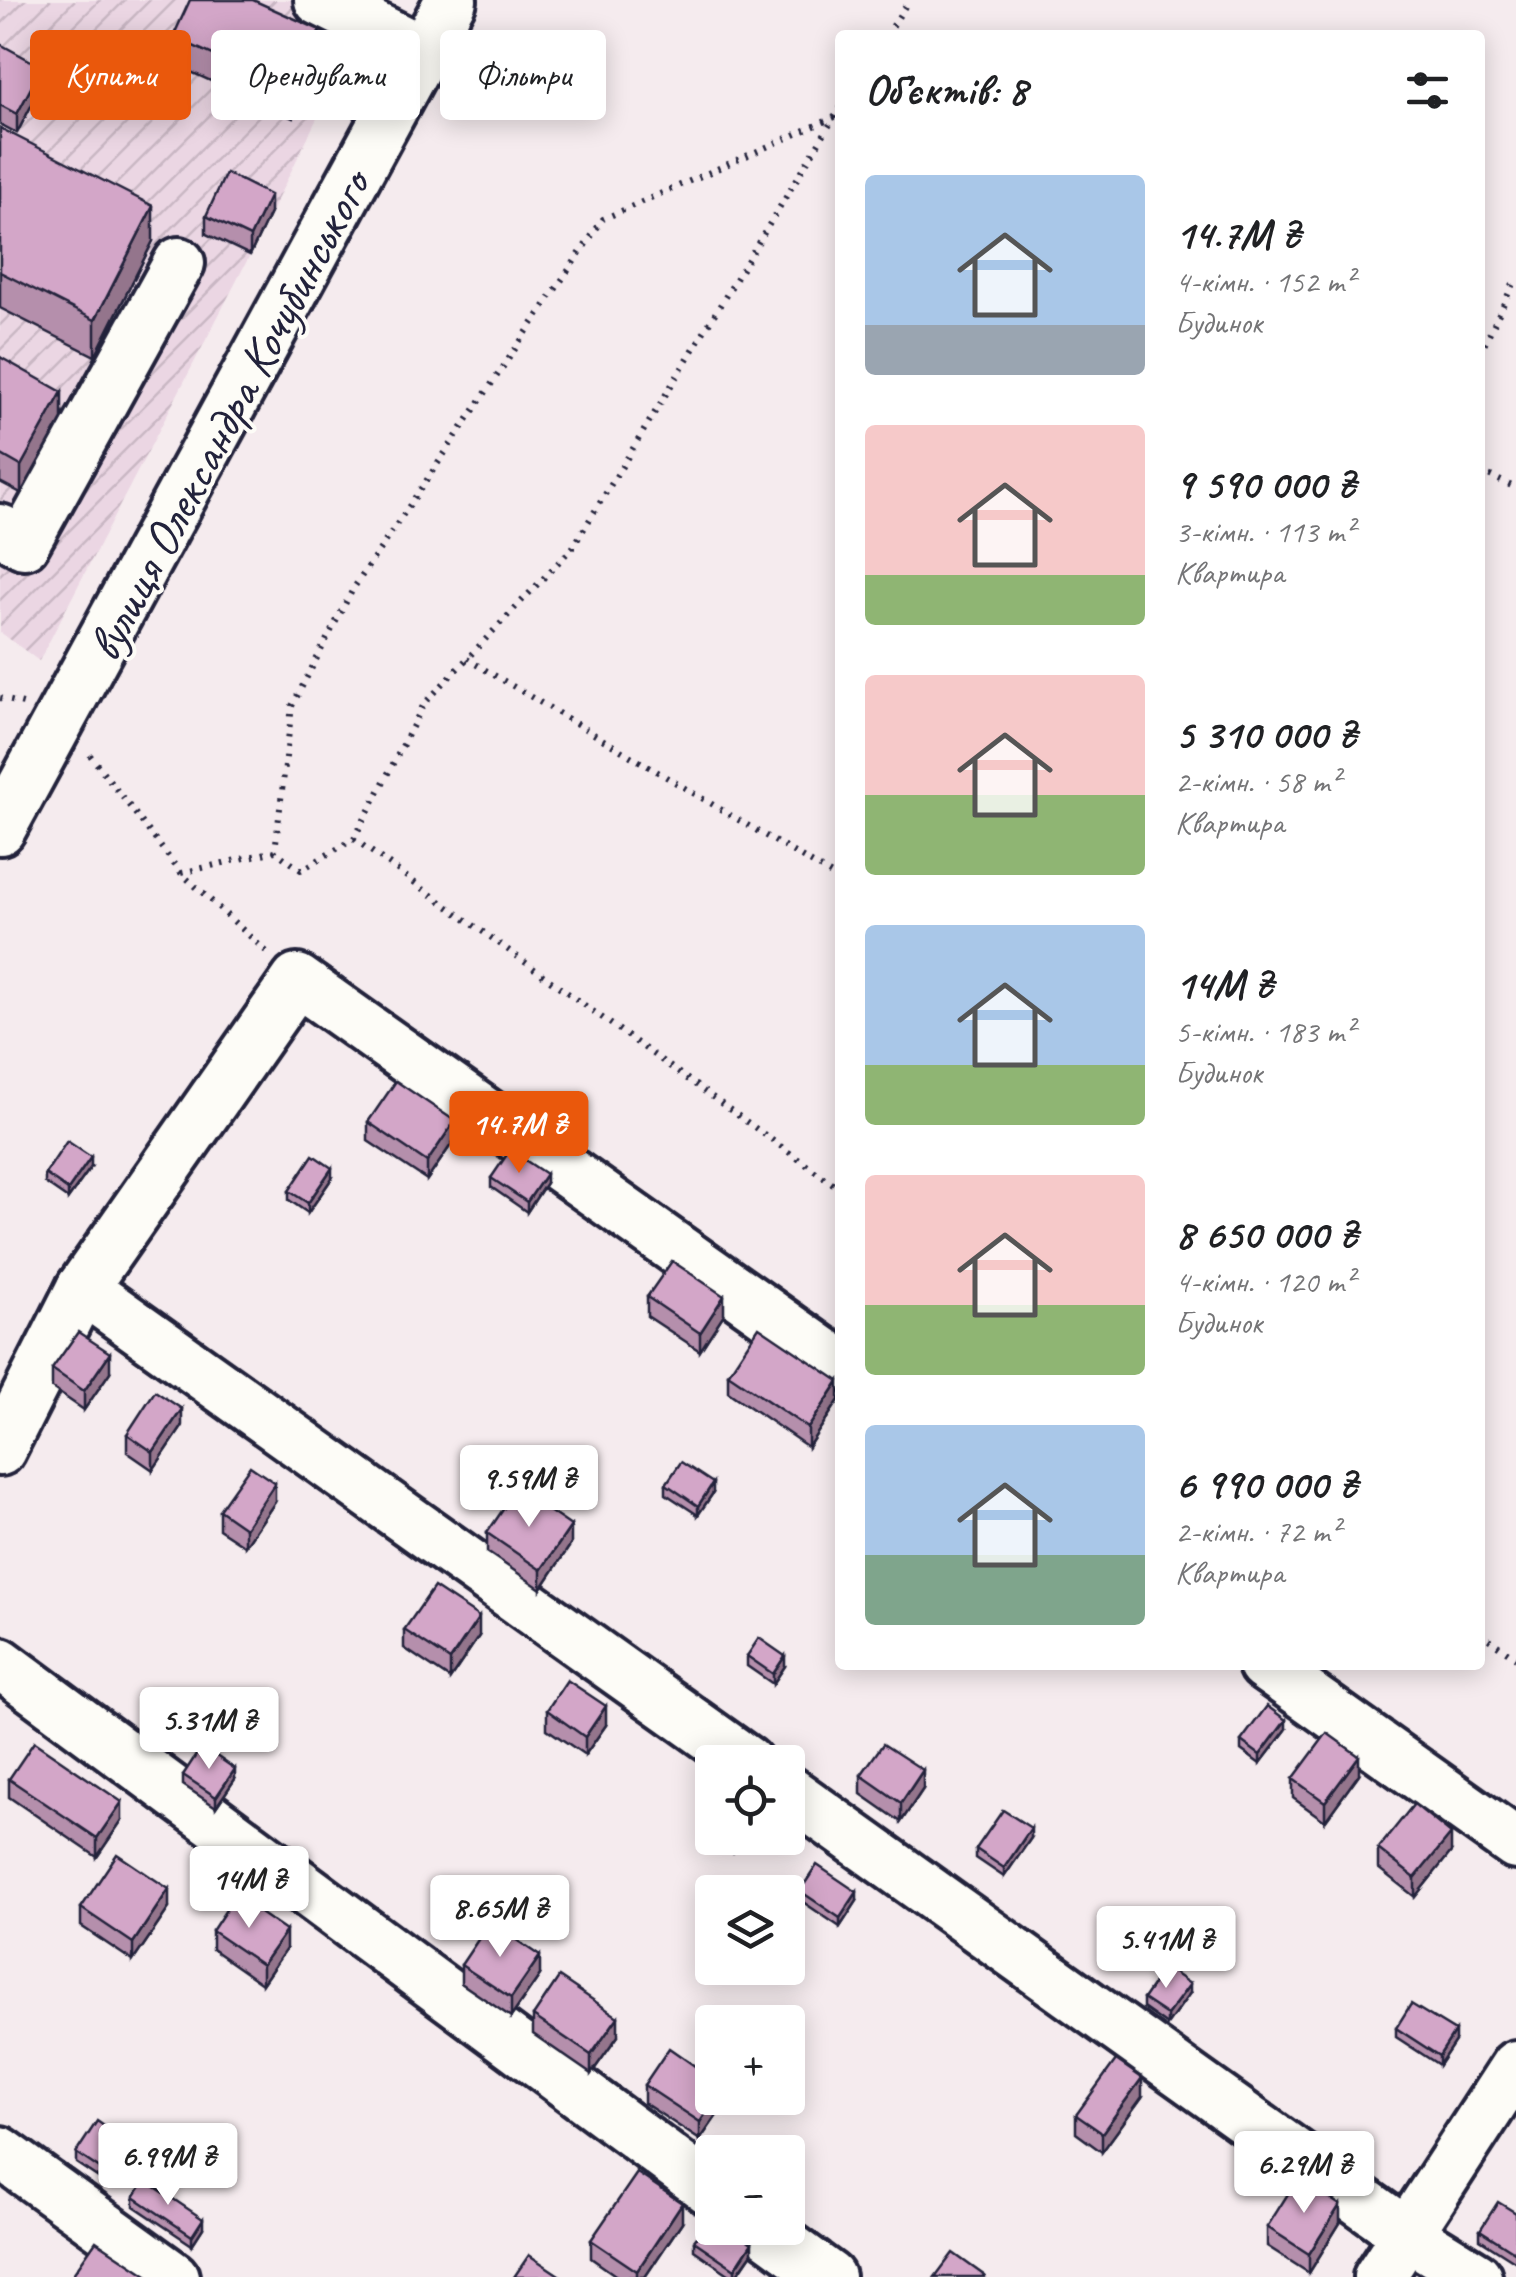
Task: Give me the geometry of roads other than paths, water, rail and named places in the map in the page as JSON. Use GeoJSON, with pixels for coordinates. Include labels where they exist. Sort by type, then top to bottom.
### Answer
{"type":"FeatureCollection","features":[{"type":"Feature","properties":{"kind":"street"},"geometry":{"type":"LineString","coordinates":[[320,0],[424,52]]}},
{"type":"Feature","properties":{"kind":"street","name":"вулиця Олександра Кочубинського"},"geometry":{"type":"LineString","coordinates":[[0,830],[450,0]]}},
{"type":"Feature","properties":{"kind":"street"},"geometry":{"type":"LineString","coordinates":[[0,530],[24,543],[178,263]]}},
{"type":"Feature","properties":{"kind":"street"},"geometry":{"type":"LineString","coordinates":[[0,1450],[82,1288],[297,980],[835,1361]]}},
{"type":"Feature","properties":{"kind":"street"},"geometry":{"type":"LineString","coordinates":[[82,1288],[723,1745]]}},
{"type":"Feature","properties":{"kind":"street"},"geometry":{"type":"LineString","coordinates":[[0,1663],[695,2178]]}},
{"type":"Feature","properties":{"kind":"street"},"geometry":{"type":"LineString","coordinates":[[1271,1670],[1516,1844]]}},
{"type":"Feature","properties":{"kind":"street"},"geometry":{"type":"LineString","coordinates":[[805,1803],[1408,2235],[1476,2277]]}},
{"type":"Feature","properties":{"kind":"street"},"geometry":{"type":"LineString","coordinates":[[1379,2277],[1516,2066]]}},
{"type":"Feature","properties":{"kind":"street"},"geometry":{"type":"LineString","coordinates":[[0,2152],[173,2277]]}},
{"type":"Feature","properties":{"kind":"street"},"geometry":{"type":"LineString","coordinates":[[785,2245],[829,2277]]}}]}
